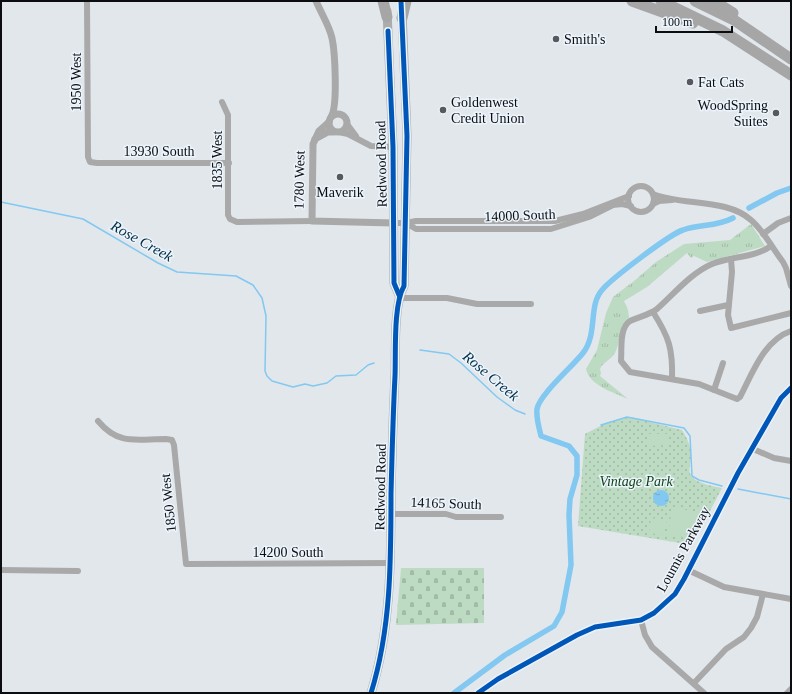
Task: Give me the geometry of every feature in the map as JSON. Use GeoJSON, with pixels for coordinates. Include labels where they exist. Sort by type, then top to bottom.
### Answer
{"type":"FeatureCollection","features":[{"type":"Feature","properties":{"kind":"highway"},"geometry":{"type":"LineString","coordinates":[[383,1],[387,17]]}},
{"type":"Feature","properties":{"kind":"highway"},"geometry":{"type":"LineString","coordinates":[[402,18],[406,1]]}},
{"type":"Feature","properties":{"kind":"highway"},"geometry":{"type":"LineString","coordinates":[[632,1],[681,18],[766,57]]}},
{"type":"Feature","properties":{"kind":"highway"},"geometry":{"type":"LineString","coordinates":[[661,1],[724,31],[766,57],[791,75]]}},
{"type":"Feature","properties":{"kind":"highway"},"geometry":{"type":"LineString","coordinates":[[695,1],[734,20],[791,59]]}},
{"type":"Feature","properties":{"kind":"highway"},"geometry":{"type":"LineString","coordinates":[[714,1],[791,54]]}},
{"type":"Feature","properties":{"kind":"main road","name":"Redwood Road"},"geometry":{"type":"LineString","coordinates":[[371,693],[384,631],[391,563],[392,445],[399,296],[394,283],[394,147],[387,1]]}},
{"type":"Feature","properties":{"kind":"main road","name":"Redwood Road"},"geometry":{"type":"LineString","coordinates":[[399,296],[404,286],[407,136],[401,1]]}},
{"type":"Feature","properties":{"kind":"street","name":"1950 West"},"geometry":{"type":"LineString","coordinates":[[86,1],[88,157],[90,162]]}},
{"type":"Feature","properties":{"kind":"street","name":"1780 West"},"geometry":{"type":"LineString","coordinates":[[312,221],[312,157],[315,139],[319,131],[334,112],[335,96],[334,50],[331,37],[316,1]]}},
{"type":"Feature","properties":{"kind":"street","name":"1780 West"},"geometry":{"type":"LineString","coordinates":[[335,96],[342,116]]}},
{"type":"Feature","properties":{"kind":"street","name":"1835 West"},"geometry":{"type":"LineString","coordinates":[[222,102],[228,115],[228,215],[230,219]]}},
{"type":"Feature","properties":{"kind":"street"},"geometry":{"type":"LineString","coordinates":[[358,139],[346,124],[342,116],[335,115],[330,119],[329,126],[336,132],[358,139],[371,146],[394,147]]}},
{"type":"Feature","properties":{"kind":"street"},"geometry":{"type":"LineString","coordinates":[[336,132],[343,130],[346,124]]}},
{"type":"Feature","properties":{"kind":"street","name":"1780 West"},"geometry":{"type":"LineString","coordinates":[[315,139],[328,132],[336,132]]}},
{"type":"Feature","properties":{"kind":"street","name":"13930 South"},"geometry":{"type":"LineString","coordinates":[[90,162],[229,163]]}},
{"type":"Feature","properties":{"kind":"street"},"geometry":{"type":"LineString","coordinates":[[673,200],[658,202],[653,204],[648,210],[641,211],[631,206],[629,196],[632,190],[641,186],[648,188],[653,194],[673,200],[727,208],[745,215],[758,226],[786,268],[791,286]]}},
{"type":"Feature","properties":{"kind":"street"},"geometry":{"type":"LineString","coordinates":[[653,194],[653,204]]}},
{"type":"Feature","properties":{"kind":"street","name":"14000 South"},"geometry":{"type":"LineString","coordinates":[[230,219],[237,222],[312,221],[394,223],[416,221],[556,221],[583,214],[629,196]]}},
{"type":"Feature","properties":{"kind":"street","name":"14000 South"},"geometry":{"type":"LineString","coordinates":[[406,223],[416,229],[551,229],[589,218],[616,204],[631,206]]}},
{"type":"Feature","properties":{"kind":"street"},"geometry":{"type":"LineString","coordinates":[[763,234],[778,223],[791,218]]}},
{"type":"Feature","properties":{"kind":"street"},"geometry":{"type":"LineString","coordinates":[[771,246],[757,254],[731,259],[703,268],[652,312],[628,324],[623,334],[621,361],[630,372],[698,384],[737,399],[740,397],[754,369],[775,340],[791,331]]}},
{"type":"Feature","properties":{"kind":"street"},"geometry":{"type":"LineString","coordinates":[[731,259],[732,272],[728,305],[728,315],[731,328],[791,313]]}},
{"type":"Feature","properties":{"kind":"street"},"geometry":{"type":"LineString","coordinates":[[399,296],[447,298],[477,304],[531,304]]}},
{"type":"Feature","properties":{"kind":"street"},"geometry":{"type":"LineString","coordinates":[[700,311],[728,305]]}},
{"type":"Feature","properties":{"kind":"street"},"geometry":{"type":"LineString","coordinates":[[652,312],[665,331],[670,344],[673,358],[672,379]]}},
{"type":"Feature","properties":{"kind":"street"},"geometry":{"type":"LineString","coordinates":[[714,390],[722,363]]}},
{"type":"Feature","properties":{"kind":"street","name":"Loumis Parkway"},"geometry":{"type":"LineString","coordinates":[[478,693],[498,679],[577,635],[595,627],[641,620],[664,605],[675,594],[738,473],[781,398],[791,388]]}},
{"type":"Feature","properties":{"kind":"street","name":"1850 West"},"geometry":{"type":"LineString","coordinates":[[98,421],[110,434],[123,439],[166,438],[172,440],[182,512],[186,564]]}},
{"type":"Feature","properties":{"kind":"street"},"geometry":{"type":"LineString","coordinates":[[753,449],[774,458],[791,461]]}},
{"type":"Feature","properties":{"kind":"street","name":"14165 South"},"geometry":{"type":"LineString","coordinates":[[391,514],[446,514],[456,517],[501,517]]}},
{"type":"Feature","properties":{"kind":"street","name":"14200 South"},"geometry":{"type":"LineString","coordinates":[[186,564],[391,563]]}},
{"type":"Feature","properties":{"kind":"street"},"geometry":{"type":"LineString","coordinates":[[1,570],[78,571]]}},
{"type":"Feature","properties":{"kind":"street"},"geometry":{"type":"LineString","coordinates":[[688,570],[724,587],[791,599]]}},
{"type":"Feature","properties":{"kind":"street"},"geometry":{"type":"LineString","coordinates":[[694,684],[726,649],[744,637],[757,617],[763,594]]}},
{"type":"Feature","properties":{"kind":"street"},"geometry":{"type":"LineString","coordinates":[[641,620],[645,635],[652,646],[704,693]]}},
{"type":"Feature","properties":{"kind":"street"},"geometry":{"type":"LineString","coordinates":[[787,693],[791,689]]}},
{"type":"Feature","properties":{"kind":"green space"},"geometry":{"type":"Polygon","coordinates":[[[751,224],[765,246],[707,262],[694,256],[691,258],[687,253],[647,287],[624,301],[628,310],[629,318],[623,326],[615,353],[603,364],[600,369],[600,376],[628,399],[603,388],[592,380],[586,369],[597,350],[606,313],[613,297],[656,262],[684,244],[730,240],[751,224]]]}},
{"type":"Feature","properties":{"kind":"green space","name":"Vintage Park"},"geometry":{"type":"Polygon","coordinates":[[[630,417],[682,430],[690,449],[691,456],[689,470],[692,477],[702,483],[722,488],[692,545],[578,526],[585,434],[608,422],[630,417]]]}},
{"type":"Feature","properties":{"kind":"green space"},"geometry":{"type":"Polygon","coordinates":[[[649,434],[667,434],[667,445],[649,446],[649,434]]]}},
{"type":"Feature","properties":{"kind":"green space"},"geometry":{"type":"Polygon","coordinates":[[[672,508],[700,512],[695,539],[668,535],[672,508]]]}},
{"type":"Feature","properties":{"kind":"green space"},"geometry":{"type":"Polygon","coordinates":[[[651,518],[667,521],[664,535],[649,533],[651,518]]]}},
{"type":"Feature","properties":{"kind":"green space"},"geometry":{"type":"Polygon","coordinates":[[[401,568],[484,568],[484,623],[396,625],[401,568]]]}},
{"type":"Feature","properties":{"kind":"water"},"geometry":{"type":"Polygon","coordinates":[[[658,490],[664,490],[669,495],[667,504],[664,506],[658,506],[653,501],[653,495],[658,490]]]}},
{"type":"Feature","properties":{"kind":"waterway"},"geometry":{"type":"LineString","coordinates":[[749,208],[777,193],[791,188]]}},
{"type":"Feature","properties":{"kind":"waterway","name":"Rose Creek"},"geometry":{"type":"LineString","coordinates":[[1,202],[83,219],[158,263],[177,272],[236,276],[253,285],[262,298],[266,316],[265,371],[267,376],[272,381],[293,387],[305,384],[313,386],[327,383],[336,376],[356,375],[368,365],[374,363]]}},
{"type":"Feature","properties":{"kind":"waterway"},"geometry":{"type":"LineString","coordinates":[[454,693],[505,655],[554,626],[562,612],[571,565],[569,515],[570,499],[577,475],[577,456],[569,446],[541,436],[537,419],[537,409],[544,396],[578,359],[588,345],[592,329],[595,304],[602,290],[628,267],[676,233],[689,228],[720,223],[733,218]]}},
{"type":"Feature","properties":{"kind":"waterway","name":"Rose Creek"},"geometry":{"type":"LineString","coordinates":[[420,350],[449,354],[461,363],[497,397],[515,410],[525,414]]}},
{"type":"Feature","properties":{"kind":"waterway","name":"Rose Creek"},"geometry":{"type":"LineString","coordinates":[[601,425],[627,417],[684,428],[690,436],[692,476],[699,480],[722,486]]}},
{"type":"Feature","properties":{"kind":"waterway","name":"Rose Creek"},"geometry":{"type":"LineString","coordinates":[[738,489],[791,499]]}},
{"type":"Feature","properties":{"kind":"cycle path"},"geometry":{"type":"LineString","coordinates":[[371,693],[378,669],[386,620],[391,544],[396,330],[398,305],[400,294],[404,286],[407,136],[401,1]]}},
{"type":"Feature","properties":{"kind":"cycle path"},"geometry":{"type":"LineString","coordinates":[[388,31],[393,147],[394,283],[399,295]]}},
{"type":"Feature","properties":{"kind":"cycle path"},"geometry":{"type":"LineString","coordinates":[[478,693],[498,679],[577,635],[595,627],[641,620],[654,613],[675,594],[738,473],[781,398],[791,388]]}},
{"type":"Feature","properties":{"kind":"place","name":"Smith's"},"geometry":{"type":"Point","coordinates":[556,39]}},
{"type":"Feature","properties":{"kind":"place","name":"Fat Cats"},"geometry":{"type":"Point","coordinates":[690,82]}},
{"type":"Feature","properties":{"kind":"place","name":"Goldenwest Credit Union"},"geometry":{"type":"Point","coordinates":[443,110]}},
{"type":"Feature","properties":{"kind":"place","name":"WoodSpring Suites"},"geometry":{"type":"Point","coordinates":[776,113]}},
{"type":"Feature","properties":{"kind":"place","name":"Maverik"},"geometry":{"type":"Point","coordinates":[340,177]}}]}
